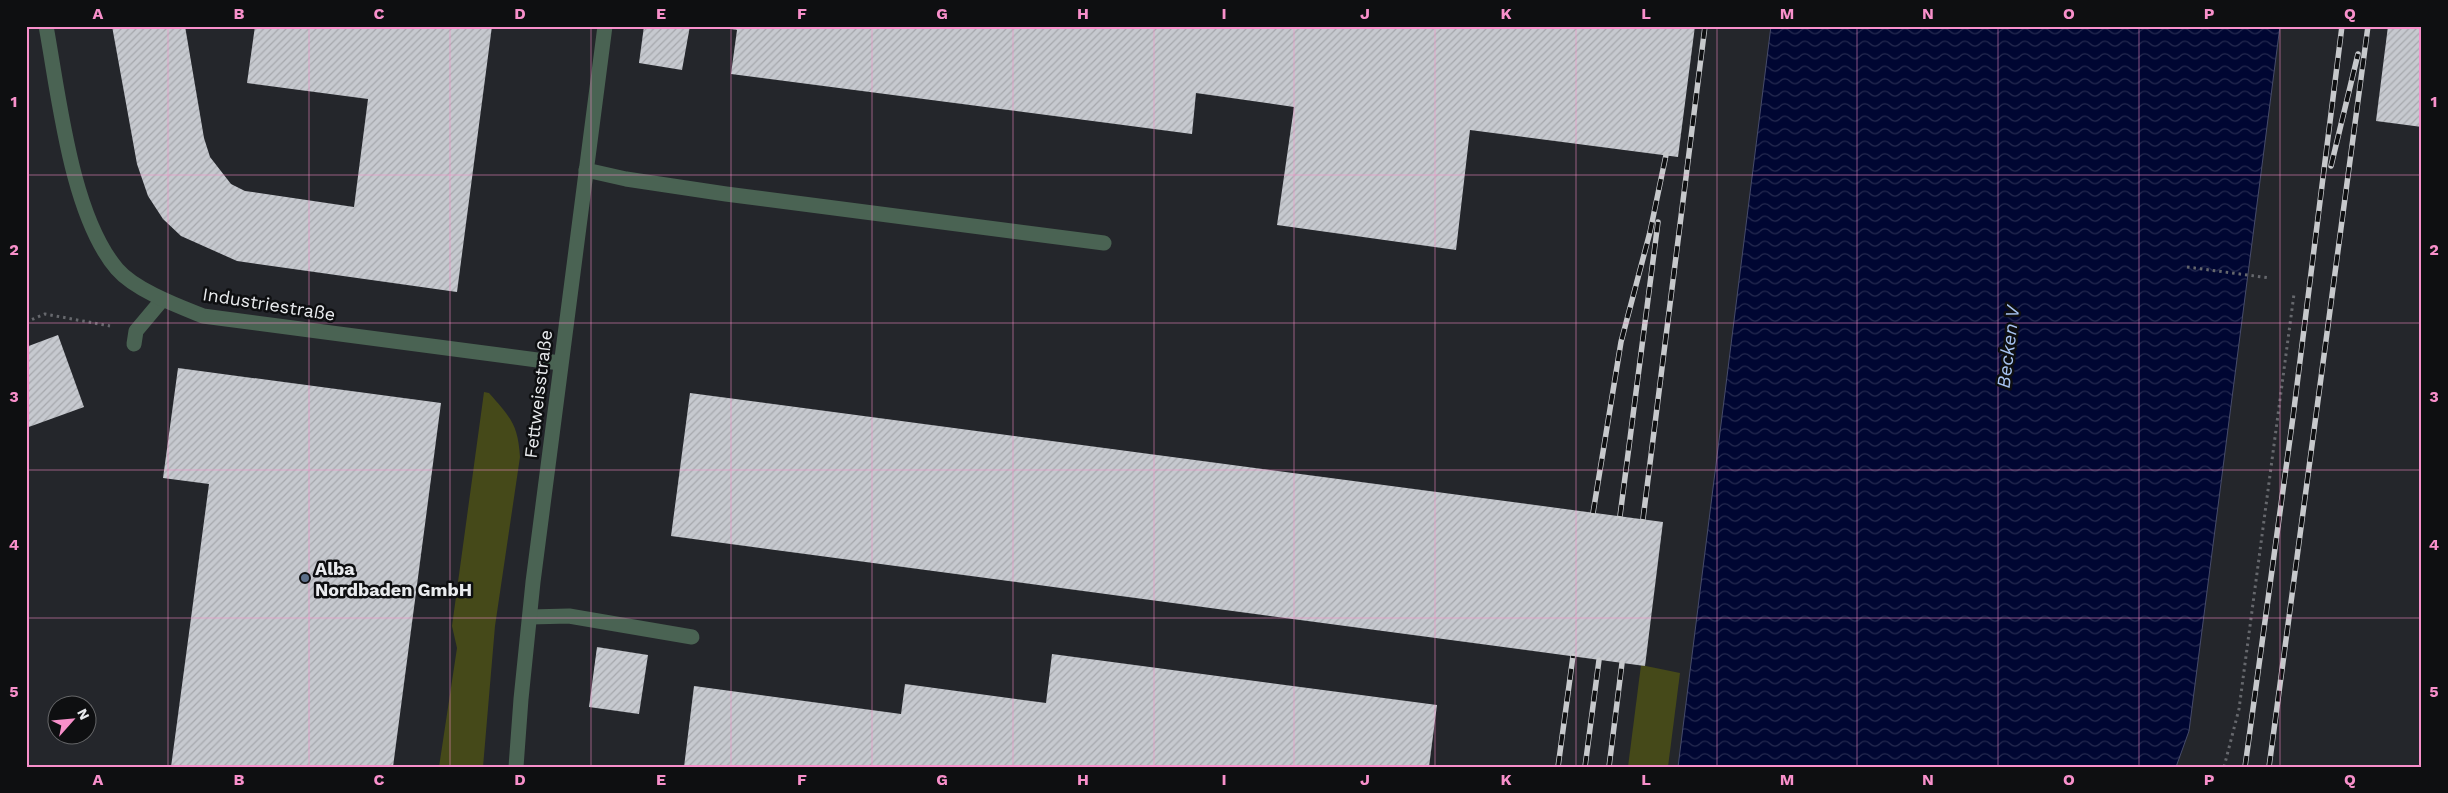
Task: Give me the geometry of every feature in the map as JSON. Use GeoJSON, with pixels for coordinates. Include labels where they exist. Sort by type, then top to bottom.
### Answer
{"type":"FeatureCollection","features":[{"type":"Feature","properties":{"kind":"street","name":"Industriestraße"},"geometry":{"type":"LineString","coordinates":[[46,26],[72,167],[97,241],[118,270],[162,300],[203,316],[560,363]]}},
{"type":"Feature","properties":{"kind":"street","name":"Fettweisstraße"},"geometry":{"type":"LineString","coordinates":[[516,767],[530,617],[560,363],[604,26]]}},
{"type":"Feature","properties":{"kind":"street"},"geometry":{"type":"LineString","coordinates":[[586,170],[626,179],[717,193],[1104,243]]}},
{"type":"Feature","properties":{"kind":"street"},"geometry":{"type":"LineString","coordinates":[[135,337],[162,300]]}},
{"type":"Feature","properties":{"kind":"street"},"geometry":{"type":"LineString","coordinates":[[530,617],[569,616],[692,637]]}},
{"type":"Feature","properties":{"kind":"path"},"geometry":{"type":"LineString","coordinates":[[2187,267],[2270,278]]}},
{"type":"Feature","properties":{"kind":"path"},"geometry":{"type":"LineString","coordinates":[[2224,767],[2239,708],[2294,294]]}},
{"type":"Feature","properties":{"kind":"path"},"geometry":{"type":"LineString","coordinates":[[26,322],[45,314],[135,337]]}},
{"type":"Feature","properties":{"kind":"green space"},"geometry":{"type":"Polygon","coordinates":[[[484,392],[489,393],[512,422],[517,436],[520,457],[495,626],[483,767],[439,767],[457,648],[452,626],[484,392]]]}},
{"type":"Feature","properties":{"kind":"green space"},"geometry":{"type":"Polygon","coordinates":[[[1641,665],[1680,673],[1668,767],[1628,767],[1641,665]]]}},
{"type":"Feature","properties":{"kind":"water","name":"Becken V"},"geometry":{"type":"Polygon","coordinates":[[[1771,26],[2280,26],[2189,731],[2176,767],[1678,767],[1771,26]]]}},
{"type":"Feature","properties":{"kind":"building"},"geometry":{"type":"Polygon","coordinates":[[[112,26],[185,26],[204,138],[210,157],[231,184],[245,191],[354,207],[368,99],[247,83],[255,26],[492,26],[457,292],[237,261],[181,236],[163,219],[148,196],[137,164],[112,26]]]}},
{"type":"Feature","properties":{"kind":"building"},"geometry":{"type":"Polygon","coordinates":[[[644,26],[690,26],[682,70],[639,63],[644,26]]]}},
{"type":"Feature","properties":{"kind":"building"},"geometry":{"type":"Polygon","coordinates":[[[713,26],[1695,26],[1678,157],[1470,130],[1456,250],[1277,225],[1294,107],[1196,93],[1192,134],[731,74],[737,30],[713,26]]]}},
{"type":"Feature","properties":{"kind":"building"},"geometry":{"type":"Polygon","coordinates":[[[2388,26],[2422,26],[2422,127],[2376,121],[2388,26]]]}},
{"type":"Feature","properties":{"kind":"building"},"geometry":{"type":"Polygon","coordinates":[[[58,335],[84,407],[26,428],[26,347],[58,335]]]}},
{"type":"Feature","properties":{"kind":"building"},"geometry":{"type":"Polygon","coordinates":[[[178,368],[441,403],[393,767],[171,767],[209,484],[163,478],[178,368]]]}},
{"type":"Feature","properties":{"kind":"building"},"geometry":{"type":"Polygon","coordinates":[[[690,393],[1663,522],[1645,666],[671,536],[690,393]]]}},
{"type":"Feature","properties":{"kind":"building"},"geometry":{"type":"Polygon","coordinates":[[[597,647],[648,655],[639,714],[589,707],[597,647]]]}},
{"type":"Feature","properties":{"kind":"building"},"geometry":{"type":"Polygon","coordinates":[[[1052,654],[1437,705],[1429,767],[684,767],[694,686],[901,714],[905,684],[1046,703],[1052,654]]]}},
{"type":"Feature","properties":{"kind":"railway"},"geometry":{"type":"LineString","coordinates":[[1643,519],[1705,26]]}},
{"type":"Feature","properties":{"kind":"railway"},"geometry":{"type":"LineString","coordinates":[[2245,767],[2293,417],[2342,26]]}},
{"type":"Feature","properties":{"kind":"railway"},"geometry":{"type":"LineString","coordinates":[[2269,767],[2368,26]]}},
{"type":"Feature","properties":{"kind":"railway"},"geometry":{"type":"LineString","coordinates":[[2331,166],[2358,54]]}},
{"type":"Feature","properties":{"kind":"railway"},"geometry":{"type":"LineString","coordinates":[[1593,513],[1621,342],[1650,232],[1666,155]]}},
{"type":"Feature","properties":{"kind":"railway"},"geometry":{"type":"LineString","coordinates":[[1620,516],[1658,222]]}},
{"type":"Feature","properties":{"kind":"railway"},"geometry":{"type":"LineString","coordinates":[[1558,767],[1573,656]]}},
{"type":"Feature","properties":{"kind":"railway"},"geometry":{"type":"LineString","coordinates":[[1585,767],[1599,660]]}},
{"type":"Feature","properties":{"kind":"railway"},"geometry":{"type":"LineString","coordinates":[[1609,767],[1622,663]]}},
{"type":"Feature","properties":{"kind":"place","name":"Alba Nordbaden GmbH"},"geometry":{"type":"Point","coordinates":[305,578]}}]}
